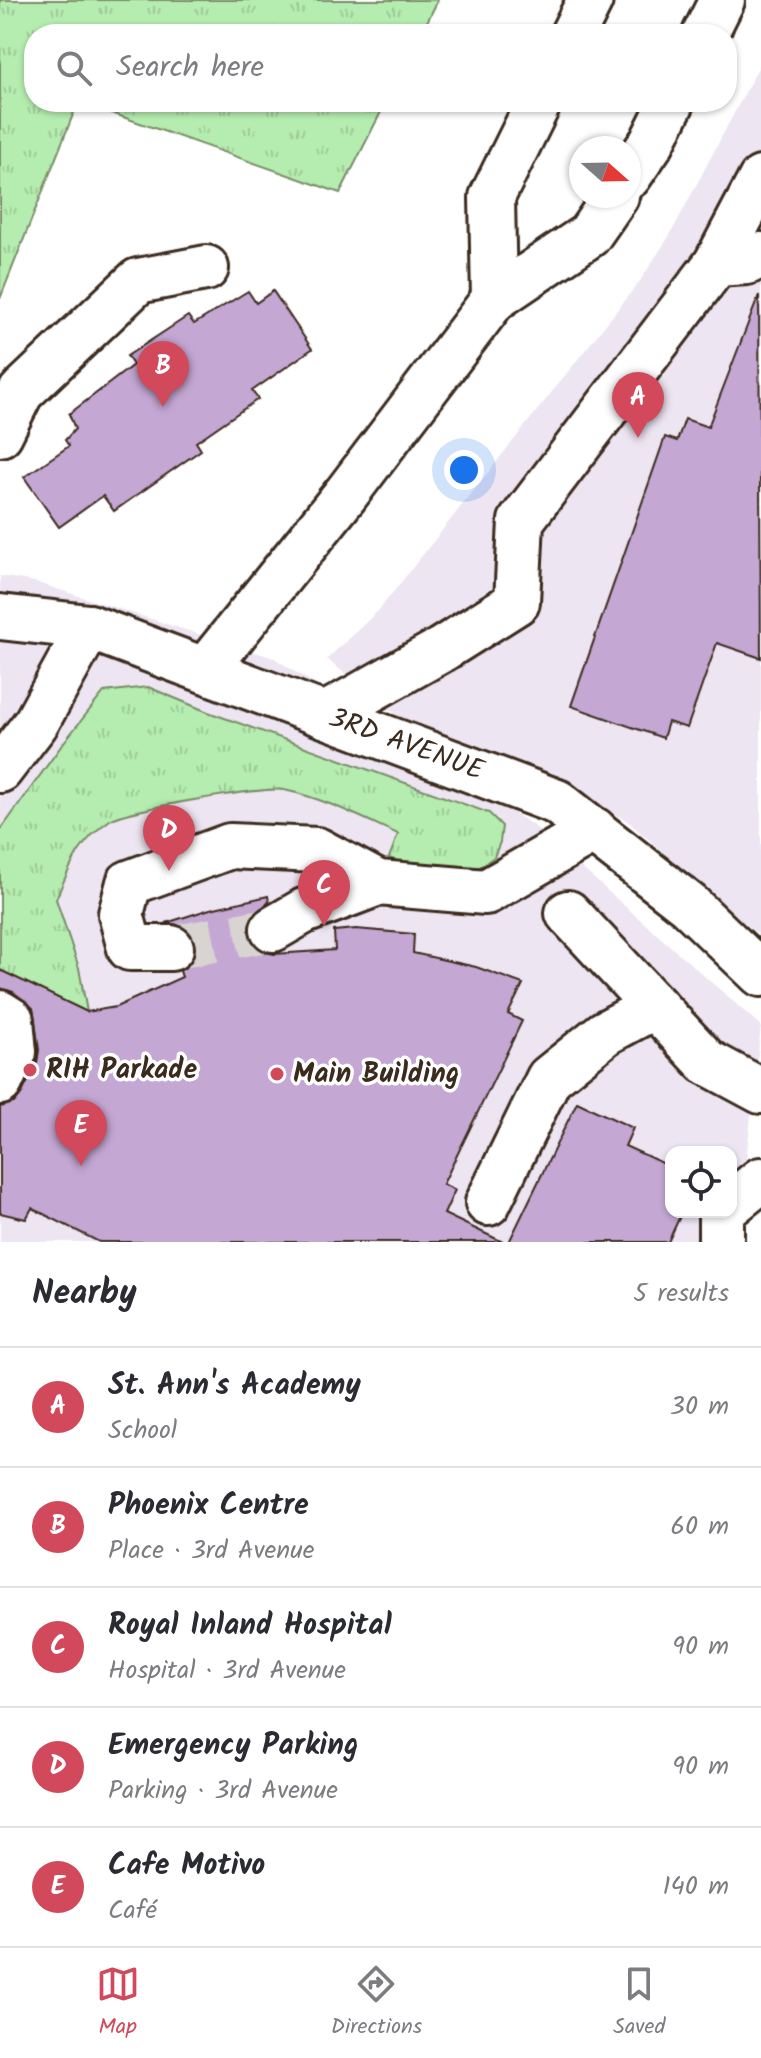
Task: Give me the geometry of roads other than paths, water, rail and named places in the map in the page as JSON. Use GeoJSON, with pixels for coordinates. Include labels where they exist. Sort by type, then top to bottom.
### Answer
{"type":"FeatureCollection","features":[{"type":"Feature","properties":{"kind":"street"},"geometry":{"type":"LineString","coordinates":[[578,24],[590,0]]}},
{"type":"Feature","properties":{"kind":"street"},"geometry":{"type":"LineString","coordinates":[[710,24],[722,0]]}},
{"type":"Feature","properties":{"kind":"street"},"geometry":{"type":"LineString","coordinates":[[494,299],[492,197],[534,112]]}},
{"type":"Feature","properties":{"kind":"street"},"geometry":{"type":"LineString","coordinates":[[641,158],[667,112]]}},
{"type":"Feature","properties":{"kind":"street"},"geometry":{"type":"LineString","coordinates":[[325,715],[441,650],[517,602],[521,521],[716,264],[761,179]]}},
{"type":"Feature","properties":{"kind":"street"},"geometry":{"type":"LineString","coordinates":[[205,670],[346,494],[494,299],[589,235],[608,208]]}},
{"type":"Feature","properties":{"kind":"street"},"geometry":{"type":"LineString","coordinates":[[716,264],[747,262],[761,255]]}},
{"type":"Feature","properties":{"kind":"street"},"geometry":{"type":"LineString","coordinates":[[0,434],[21,392],[138,281],[206,268]]}},
{"type":"Feature","properties":{"kind":"street","name":"3RD AVENUE"},"geometry":{"type":"LineString","coordinates":[[0,617],[89,627],[557,802],[689,905],[761,974]]}},
{"type":"Feature","properties":{"kind":"street"},"geometry":{"type":"LineString","coordinates":[[0,770],[36,723],[89,627]]}},
{"type":"Feature","properties":{"kind":"street"},"geometry":{"type":"LineString","coordinates":[[171,948],[130,948],[121,914],[129,883],[230,846],[317,850],[378,883],[486,892],[594,830]]}},
{"type":"Feature","properties":{"kind":"street"},"geometry":{"type":"LineString","coordinates":[[273,929],[304,911],[378,883]]}},
{"type":"Feature","properties":{"kind":"street"},"geometry":{"type":"LineString","coordinates":[[568,913],[707,1062],[761,1091]]}},
{"type":"Feature","properties":{"kind":"street"},"geometry":{"type":"LineString","coordinates":[[488,1203],[549,1078],[605,1033],[655,1006]]}},
{"type":"Feature","properties":{"kind":"street"},"geometry":{"type":"LineString","coordinates":[[0,1013],[11,1020],[14,1052],[0,1082]]}},
{"type":"Feature","properties":{"kind":"street"},"geometry":{"type":"LineString","coordinates":[[737,1199],[761,1180]]}},
{"type":"Feature","properties":{"kind":"street"},"geometry":{"type":"LineString","coordinates":[[721,1218],[721,1242]]}},
{"type":"Feature","properties":{"kind":"tunnel"},"geometry":{"type":"LineString","coordinates":[[171,948],[273,929]]}},
{"type":"Feature","properties":{"kind":"place","name":"Phoenix Centre"},"geometry":{"type":"Point","coordinates":[163,407]}},
{"type":"Feature","properties":{"kind":"place","name":"St. Ann's Academy"},"geometry":{"type":"Point","coordinates":[638,438]}},
{"type":"Feature","properties":{"kind":"place","name":"Emergency Parking"},"geometry":{"type":"Point","coordinates":[169,871]}},
{"type":"Feature","properties":{"kind":"place","name":"Royal Inland Hospital"},"geometry":{"type":"Point","coordinates":[324,926]}},
{"type":"Feature","properties":{"kind":"place","name":"RIH Parkade"},"geometry":{"type":"Point","coordinates":[30,1070]}},
{"type":"Feature","properties":{"kind":"place","name":"Main Building"},"geometry":{"type":"Point","coordinates":[277,1074]}},
{"type":"Feature","properties":{"kind":"place","name":"Cafe Motivo"},"geometry":{"type":"Point","coordinates":[81,1166]}}]}
